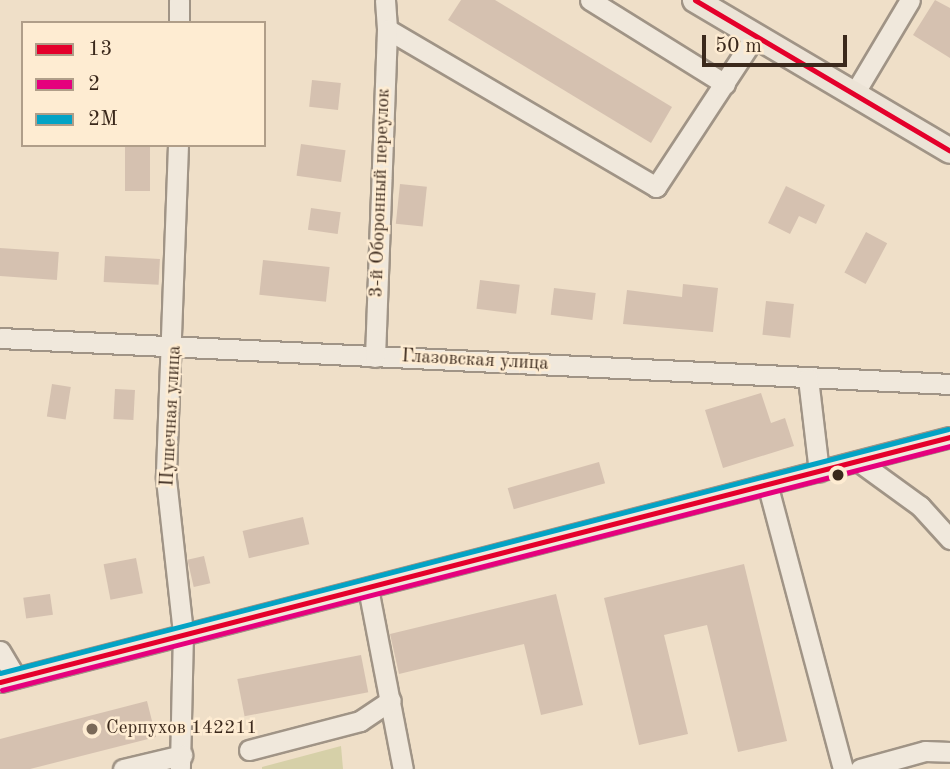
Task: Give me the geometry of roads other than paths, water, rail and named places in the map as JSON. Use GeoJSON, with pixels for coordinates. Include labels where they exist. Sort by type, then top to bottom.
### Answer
{"type":"FeatureCollection","features":[{"type":"Feature","properties":{"kind":"main road"},"geometry":{"type":"LineString","coordinates":[[695,0],[950,151]]}},
{"type":"Feature","properties":{"kind":"street"},"geometry":{"type":"LineString","coordinates":[[179,0],[179,21]]}},
{"type":"Feature","properties":{"kind":"street","name":"3-й Оборонный переулок"},"geometry":{"type":"LineString","coordinates":[[375,357],[387,29],[385,0]]}},
{"type":"Feature","properties":{"kind":"street"},"geometry":{"type":"LineString","coordinates":[[590,0],[725,84]]}},
{"type":"Feature","properties":{"kind":"street"},"geometry":{"type":"LineString","coordinates":[[855,94],[910,0]]}},
{"type":"Feature","properties":{"kind":"street"},"geometry":{"type":"LineString","coordinates":[[387,29],[656,187],[755,36]]}},
{"type":"Feature","properties":{"kind":"street","name":"Пушечная улица"},"geometry":{"type":"LineString","coordinates":[[178,147],[175,349],[166,479],[183,632],[181,762]]}},
{"type":"Feature","properties":{"kind":"street","name":"Глазовская улица"},"geometry":{"type":"LineString","coordinates":[[0,338],[175,349],[950,384]]}},
{"type":"Feature","properties":{"kind":"street"},"geometry":{"type":"LineString","coordinates":[[808,378],[819,471]]}},
{"type":"Feature","properties":{"kind":"street"},"geometry":{"type":"LineString","coordinates":[[0,651],[8,680],[183,632],[368,588],[950,437]]}},
{"type":"Feature","properties":{"kind":"street"},"geometry":{"type":"LineString","coordinates":[[858,461],[920,506],[950,539]]}},
{"type":"Feature","properties":{"kind":"street"},"geometry":{"type":"LineString","coordinates":[[768,486],[844,769]]}},
{"type":"Feature","properties":{"kind":"street"},"geometry":{"type":"LineString","coordinates":[[368,588],[395,705],[404,769]]}},
{"type":"Feature","properties":{"kind":"street"},"geometry":{"type":"LineString","coordinates":[[249,750],[360,721],[395,705]]}},
{"type":"Feature","properties":{"kind":"street"},"geometry":{"type":"LineString","coordinates":[[860,769],[925,751],[950,752]]}},
{"type":"Feature","properties":{"kind":"street"},"geometry":{"type":"LineString","coordinates":[[123,769],[181,762]]}},
{"type":"Feature","properties":{"kind":"place","name":"Серпухов 142211"},"geometry":{"type":"Point","coordinates":[92,729]}}]}
